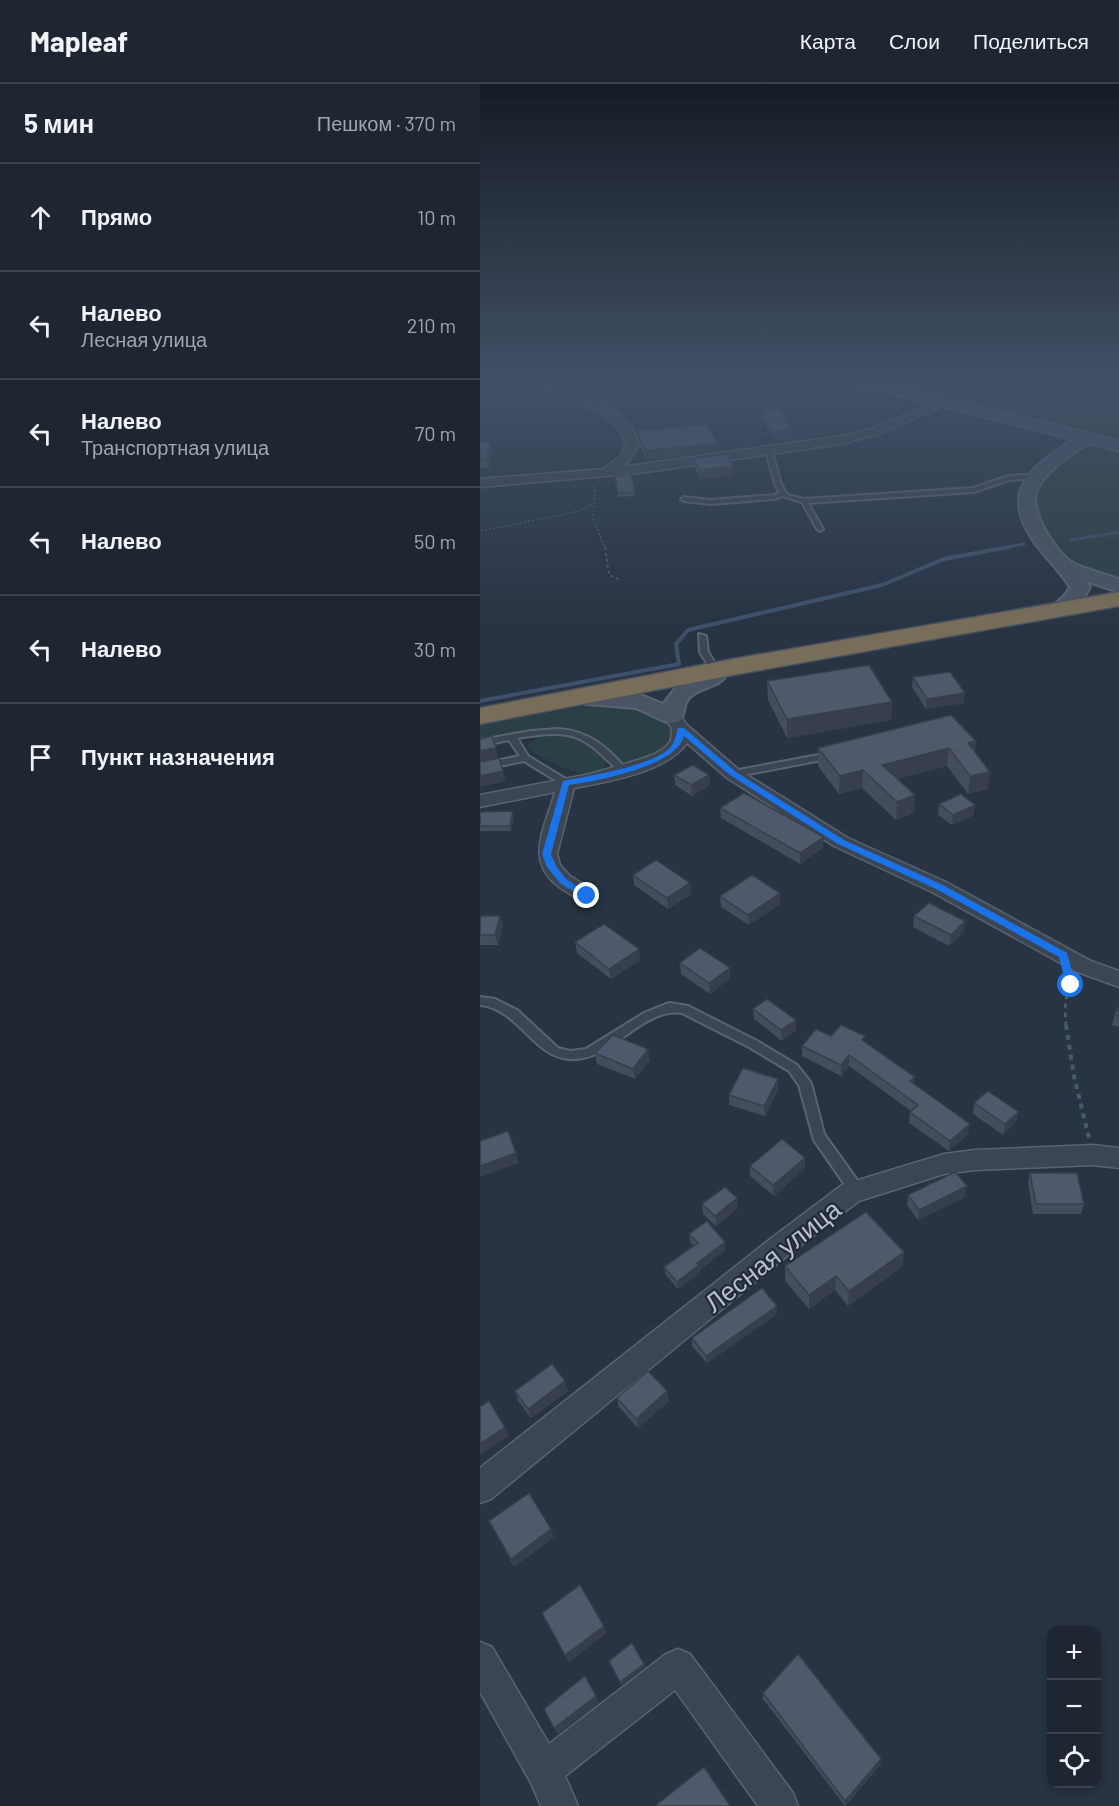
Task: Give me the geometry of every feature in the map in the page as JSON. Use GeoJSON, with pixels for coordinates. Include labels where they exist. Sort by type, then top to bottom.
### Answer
{"type":"FeatureCollection","features":[{"type":"Feature","properties":{"kind":"highway"},"geometry":{"type":"LineString","coordinates":[[716,674],[1119,599]]}},
{"type":"Feature","properties":{"kind":"highway"},"geometry":{"type":"LineString","coordinates":[[480,716],[665,682],[969,640],[1119,614]]}},
{"type":"Feature","properties":{"kind":"street"},"geometry":{"type":"LineString","coordinates":[[604,473],[619,464]]}},
{"type":"Feature","properties":{"kind":"street"},"geometry":{"type":"LineString","coordinates":[[480,483],[604,473],[672,464]]}},
{"type":"Feature","properties":{"kind":"street"},"geometry":{"type":"LineString","coordinates":[[1052,464],[1039,476],[1026,496],[1029,515],[1042,539],[1069,568],[1080,587],[1073,599],[1058,610]]}},
{"type":"Feature","properties":{"kind":"street"},"geometry":{"type":"LineString","coordinates":[[1069,568],[1108,584],[1119,586]]}},
{"type":"Feature","properties":{"kind":"street"},"geometry":{"type":"LineString","coordinates":[[480,801],[624,771],[661,758],[673,750],[680,740],[672,705],[681,693],[716,674]]}},
{"type":"Feature","properties":{"kind":"street"},"geometry":{"type":"LineString","coordinates":[[587,697],[641,702],[677,723],[733,774],[841,842],[939,887],[1083,966],[1119,979]]}},
{"type":"Feature","properties":{"kind":"street"},"geometry":{"type":"LineString","coordinates":[[566,783],[547,854],[552,867],[563,881],[587,896]]}},
{"type":"Feature","properties":{"kind":"street","name":"Лесная улица"},"geometry":{"type":"LineString","coordinates":[[480,1488],[778,1248],[851,1193],[944,1164],[975,1160],[1106,1157]]}},
{"type":"Feature","properties":{"kind":"street"},"geometry":{"type":"LineString","coordinates":[[480,1659],[544,1770],[560,1806]]}},
{"type":"Feature","properties":{"kind":"street"},"geometry":{"type":"LineString","coordinates":[[544,1770],[678,1666],[780,1806]]}},
{"type":"Feature","properties":{"kind":"lane"},"geometry":{"type":"LineString","coordinates":[[772,464],[778,484],[785,496],[804,501],[974,490],[1008,478],[1039,476]]}},
{"type":"Feature","properties":{"kind":"lane"},"geometry":{"type":"LineString","coordinates":[[684,499],[711,502],[775,497],[784,493]]}},
{"type":"Feature","properties":{"kind":"lane"},"geometry":{"type":"LineString","coordinates":[[804,501],[820,529]]}},
{"type":"Feature","properties":{"kind":"lane"},"geometry":{"type":"LineString","coordinates":[[702,636],[704,652],[716,674]]}},
{"type":"Feature","properties":{"kind":"lane"},"geometry":{"type":"LineString","coordinates":[[480,743],[546,732],[580,735],[591,741],[624,771]]}},
{"type":"Feature","properties":{"kind":"lane"},"geometry":{"type":"LineString","coordinates":[[512,738],[525,758],[566,783]]}},
{"type":"Feature","properties":{"kind":"lane"},"geometry":{"type":"LineString","coordinates":[[733,774],[836,754]]}},
{"type":"Feature","properties":{"kind":"lane"},"geometry":{"type":"LineString","coordinates":[[480,767],[525,758]]}},
{"type":"Feature","properties":{"kind":"lane"},"geometry":{"type":"LineString","coordinates":[[480,1001],[491,1002],[513,1013],[555,1052],[570,1055],[588,1053],[648,1016],[670,1007],[684,1009],[753,1044],[793,1068],[805,1083],[818,1136],[857,1191]]}},
{"type":"Feature","properties":{"kind":"path"},"geometry":{"type":"LineString","coordinates":[[604,473],[596,479],[592,518],[604,548],[609,575],[621,580]]}},
{"type":"Feature","properties":{"kind":"path"},"geometry":{"type":"LineString","coordinates":[[481,531],[580,511],[593,504]]}},
{"type":"Feature","properties":{"kind":"path"},"geometry":{"type":"LineString","coordinates":[[1063,955],[1071,985],[1065,1011],[1079,1097],[1106,1157]]}},
{"type":"Feature","properties":{"kind":"green space"},"geometry":{"type":"Polygon","coordinates":[[[1058,464],[1119,464],[1119,580],[1093,572],[1079,564],[1053,542],[1044,529],[1038,514],[1037,500],[1041,485],[1058,464]]]}},
{"type":"Feature","properties":{"kind":"green space"},"geometry":{"type":"Polygon","coordinates":[[[612,704],[647,710],[668,722],[674,729],[667,747],[657,755],[641,761],[629,762],[612,755],[588,735],[564,729],[540,730],[480,739],[480,724],[590,705],[612,704]]]}},
{"type":"Feature","properties":{"kind":"green space"},"geometry":{"type":"Polygon","coordinates":[[[565,735],[583,742],[607,762],[602,770],[583,773],[559,766],[531,751],[528,745],[540,736],[565,735]]]}},
{"type":"Feature","properties":{"kind":"building"},"geometry":{"type":"Polygon","coordinates":[[[696,464],[733,466],[699,470],[696,464]]]}},
{"type":"Feature","properties":{"kind":"building"},"geometry":{"type":"Polygon","coordinates":[[[631,475],[635,492],[618,493],[615,476],[631,475]]]}},
{"type":"Feature","properties":{"kind":"building"},"geometry":{"type":"Polygon","coordinates":[[[869,665],[892,702],[787,719],[767,681],[869,665]]]}},
{"type":"Feature","properties":{"kind":"building"},"geometry":{"type":"Polygon","coordinates":[[[950,672],[965,693],[927,699],[913,677],[950,672]]]}},
{"type":"Feature","properties":{"kind":"building"},"geometry":{"type":"Polygon","coordinates":[[[951,715],[976,741],[968,743],[990,772],[970,776],[949,748],[882,765],[915,795],[897,802],[863,770],[840,776],[818,748],[951,715]]]}},
{"type":"Feature","properties":{"kind":"building"},"geometry":{"type":"Polygon","coordinates":[[[492,736],[496,748],[480,751],[480,739],[492,736]]]}},
{"type":"Feature","properties":{"kind":"building"},"geometry":{"type":"Polygon","coordinates":[[[499,758],[503,771],[480,776],[480,762],[499,758]]]}},
{"type":"Feature","properties":{"kind":"building"},"geometry":{"type":"Polygon","coordinates":[[[693,765],[709,775],[691,785],[674,775],[693,765]]]}},
{"type":"Feature","properties":{"kind":"building"},"geometry":{"type":"Polygon","coordinates":[[[744,793],[824,837],[800,853],[720,808],[744,793]]]}},
{"type":"Feature","properties":{"kind":"building"},"geometry":{"type":"Polygon","coordinates":[[[961,794],[975,805],[953,815],[939,804],[961,794]]]}},
{"type":"Feature","properties":{"kind":"building"},"geometry":{"type":"Polygon","coordinates":[[[513,811],[510,826],[480,826],[480,812],[513,811]]]}},
{"type":"Feature","properties":{"kind":"building"},"geometry":{"type":"Polygon","coordinates":[[[656,860],[690,883],[667,898],[633,875],[656,860]]]}},
{"type":"Feature","properties":{"kind":"building"},"geometry":{"type":"Polygon","coordinates":[[[752,875],[780,893],[748,915],[720,896],[752,875]]]}},
{"type":"Feature","properties":{"kind":"building"},"geometry":{"type":"Polygon","coordinates":[[[929,903],[965,921],[951,935],[914,916],[929,903]]]}},
{"type":"Feature","properties":{"kind":"building"},"geometry":{"type":"Polygon","coordinates":[[[481,916],[500,916],[495,935],[480,935],[481,916]]]}},
{"type":"Feature","properties":{"kind":"building"},"geometry":{"type":"Polygon","coordinates":[[[604,924],[639,949],[609,969],[575,942],[604,924]]]}},
{"type":"Feature","properties":{"kind":"building"},"geometry":{"type":"Polygon","coordinates":[[[700,948],[730,968],[709,983],[680,963],[700,948]]]}},
{"type":"Feature","properties":{"kind":"building"},"geometry":{"type":"Polygon","coordinates":[[[767,999],[796,1020],[781,1030],[753,1009],[767,999]]]}},
{"type":"Feature","properties":{"kind":"building"},"geometry":{"type":"Polygon","coordinates":[[[841,1025],[865,1036],[862,1040],[915,1077],[910,1081],[970,1124],[950,1141],[910,1112],[918,1105],[849,1055],[841,1065],[802,1046],[816,1029],[831,1036],[841,1025]]]}},
{"type":"Feature","properties":{"kind":"building"},"geometry":{"type":"Polygon","coordinates":[[[613,1035],[648,1049],[633,1069],[595,1053],[613,1035]]]}},
{"type":"Feature","properties":{"kind":"building"},"geometry":{"type":"Polygon","coordinates":[[[743,1068],[778,1079],[764,1106],[729,1095],[743,1068]]]}},
{"type":"Feature","properties":{"kind":"building"},"geometry":{"type":"Polygon","coordinates":[[[988,1091],[1019,1112],[1005,1124],[974,1103],[988,1091]]]}},
{"type":"Feature","properties":{"kind":"building"},"geometry":{"type":"Polygon","coordinates":[[[508,1131],[516,1153],[480,1166],[480,1141],[508,1131]]]}},
{"type":"Feature","properties":{"kind":"building"},"geometry":{"type":"Polygon","coordinates":[[[782,1139],[805,1158],[773,1185],[750,1166],[782,1139]]]}},
{"type":"Feature","properties":{"kind":"building"},"geometry":{"type":"Polygon","coordinates":[[[955,1172],[967,1186],[919,1210],[908,1195],[955,1172]]]}},
{"type":"Feature","properties":{"kind":"building"},"geometry":{"type":"Polygon","coordinates":[[[1030,1173],[1077,1173],[1084,1204],[1036,1204],[1030,1173]]]}},
{"type":"Feature","properties":{"kind":"building"},"geometry":{"type":"Polygon","coordinates":[[[725,1187],[737,1198],[715,1216],[702,1204],[725,1187]]]}},
{"type":"Feature","properties":{"kind":"building"},"geometry":{"type":"Polygon","coordinates":[[[866,1212],[904,1252],[849,1291],[836,1276],[809,1295],[785,1266],[866,1212]]]}},
{"type":"Feature","properties":{"kind":"building"},"geometry":{"type":"Polygon","coordinates":[[[707,1221],[725,1242],[677,1282],[664,1267],[698,1243],[689,1234],[707,1221]]]}},
{"type":"Feature","properties":{"kind":"building"},"geometry":{"type":"Polygon","coordinates":[[[762,1288],[777,1306],[706,1356],[692,1338],[762,1288]]]}},
{"type":"Feature","properties":{"kind":"building"},"geometry":{"type":"Polygon","coordinates":[[[552,1364],[565,1381],[528,1409],[515,1391],[552,1364]]]}},
{"type":"Feature","properties":{"kind":"building"},"geometry":{"type":"Polygon","coordinates":[[[648,1371],[667,1391],[636,1419],[617,1398],[648,1371]]]}},
{"type":"Feature","properties":{"kind":"building"},"geometry":{"type":"Polygon","coordinates":[[[489,1401],[505,1427],[480,1444],[480,1407],[489,1401]]]}},
{"type":"Feature","properties":{"kind":"building"},"geometry":{"type":"Polygon","coordinates":[[[529,1493],[551,1529],[511,1559],[489,1521],[529,1493]]]}},
{"type":"Feature","properties":{"kind":"building"},"geometry":{"type":"Polygon","coordinates":[[[580,1585],[604,1626],[565,1655],[542,1613],[580,1585]]]}},
{"type":"Feature","properties":{"kind":"building"},"geometry":{"type":"Polygon","coordinates":[[[632,1643],[644,1664],[620,1682],[609,1661],[632,1643]]]}},
{"type":"Feature","properties":{"kind":"building"},"geometry":{"type":"Polygon","coordinates":[[[798,1654],[881,1759],[845,1801],[763,1693],[798,1654]]]}},
{"type":"Feature","properties":{"kind":"building"},"geometry":{"type":"Polygon","coordinates":[[[585,1676],[596,1696],[554,1728],[544,1709],[585,1676]]]}},
{"type":"Feature","properties":{"kind":"building"},"geometry":{"type":"Polygon","coordinates":[[[704,1767],[730,1806],[655,1806],[704,1767]]]}},
{"type":"Feature","properties":{"kind":"waterway"},"geometry":{"type":"LineString","coordinates":[[1071,540],[1119,532]]}},
{"type":"Feature","properties":{"kind":"waterway"},"geometry":{"type":"LineString","coordinates":[[1001,548],[1024,544]]}},
{"type":"Feature","properties":{"kind":"waterway"},"geometry":{"type":"LineString","coordinates":[[480,701],[679,664],[676,644],[688,630],[882,585],[944,559],[1009,547]]}},
{"type":"Feature","properties":{"kind":"route"},"geometry":{"type":"LineString","coordinates":[[587,896],[563,881],[552,867],[547,854],[566,783],[624,771],[661,758],[673,750],[680,740],[681,729],[733,774],[841,842],[939,887],[1063,955],[1071,985]]}}]}
